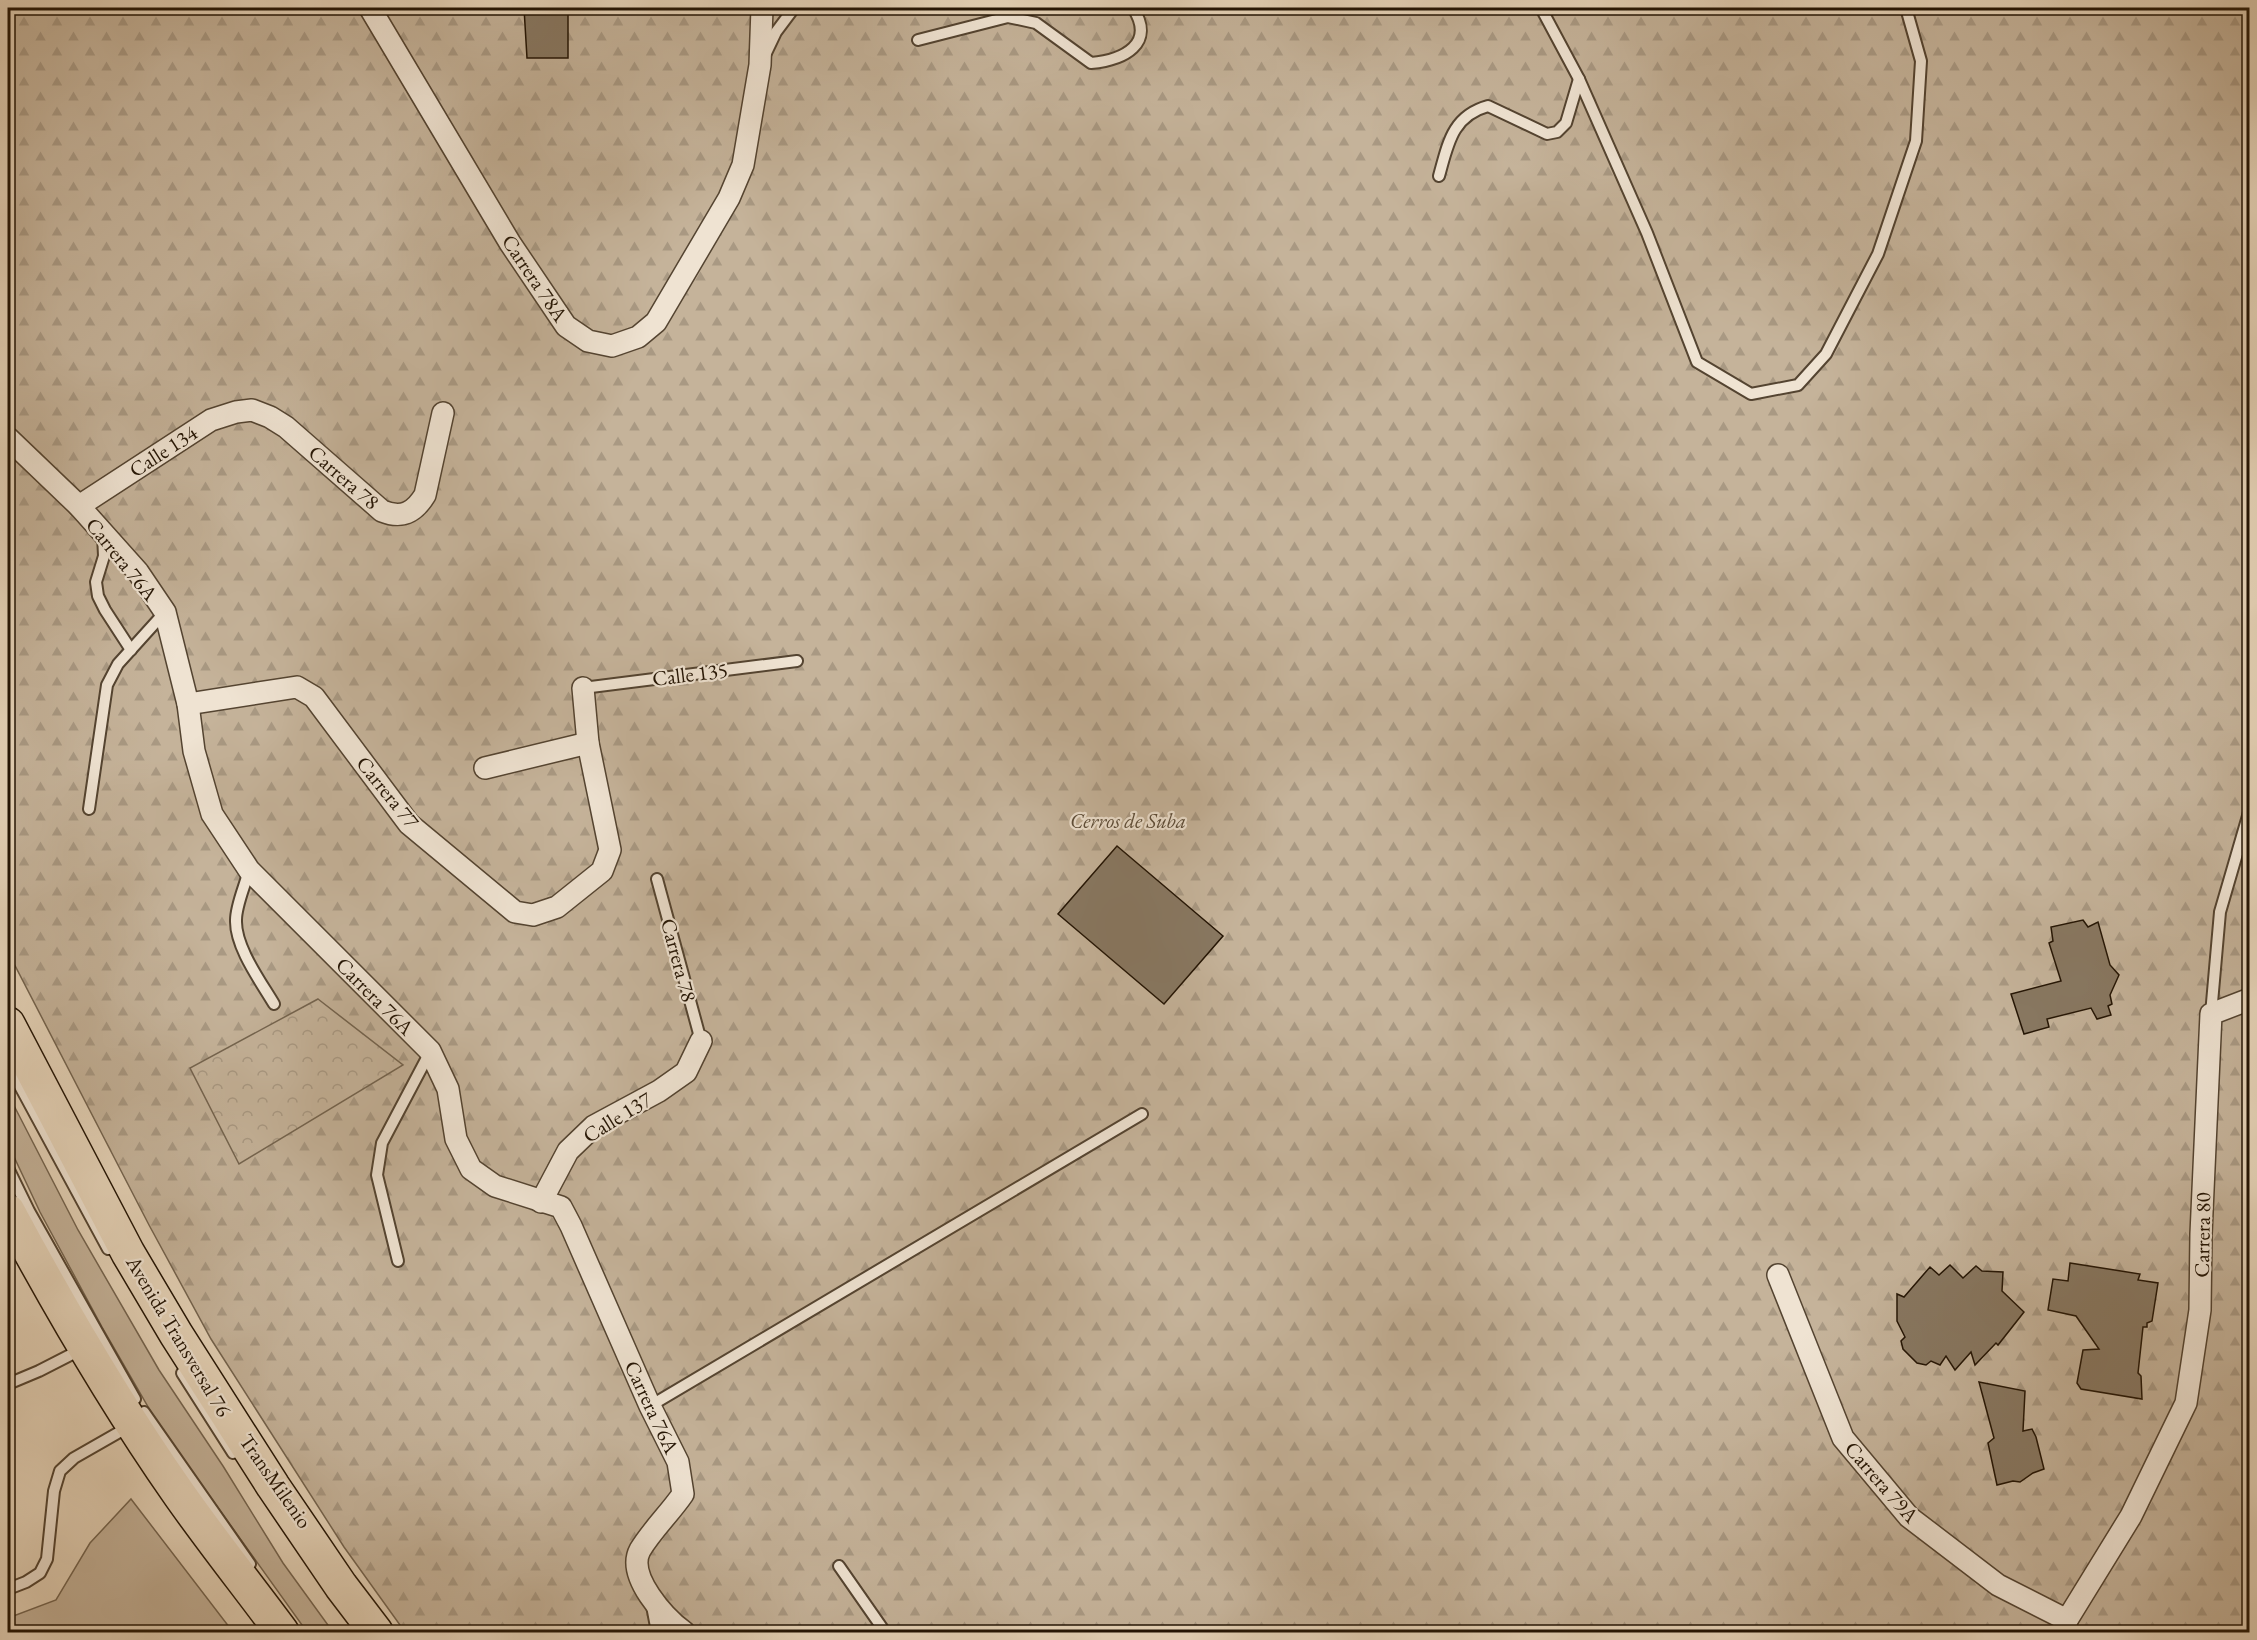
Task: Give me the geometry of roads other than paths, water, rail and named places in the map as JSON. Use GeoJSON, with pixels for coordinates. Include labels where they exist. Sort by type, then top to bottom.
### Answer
{"type":"FeatureCollection","features":[{"type":"Feature","properties":{"kind":"main road","name":"Avenida Transversal 76"},"geometry":{"type":"LineString","coordinates":[[8,1024],[128,1253],[176,1334],[273,1486],[341,1586],[376,1632]]}},
{"type":"Feature","properties":{"kind":"main road"},"geometry":{"type":"LineString","coordinates":[[8,1211],[84,1347],[133,1424],[179,1494],[282,1632]]}},
{"type":"Feature","properties":{"kind":"street","name":"Carrera 78A"},"geometry":{"type":"LineString","coordinates":[[370,8],[510,243],[566,326],[588,341],[612,346],[638,337],[656,322],[729,198],[743,165],[760,64],[759,10]]}},
{"type":"Feature","properties":{"kind":"street","name":"Carrera 78"},"geometry":{"type":"LineString","coordinates":[[252,410],[286,427],[382,511],[394,516],[406,514],[418,506],[425,495],[443,413]]}},
{"type":"Feature","properties":{"kind":"street","name":"Calle 134"},"geometry":{"type":"LineString","coordinates":[[79,506],[211,420],[236,412],[252,410]]}},
{"type":"Feature","properties":{"kind":"street","name":"Carrera 76A"},"geometry":{"type":"LineString","coordinates":[[8,438],[79,506],[138,572],[165,612],[189,705],[194,751],[212,814],[249,870],[430,1051],[448,1089],[456,1139],[471,1169],[495,1186],[561,1207],[650,1406],[678,1462],[683,1494],[639,1552],[638,1572],[648,1595]]}},
{"type":"Feature","properties":{"kind":"street","name":"Carrera 77"},"geometry":{"type":"LineString","coordinates":[[189,705],[297,687],[314,697],[409,824],[515,912],[533,915],[558,908],[602,871],[610,850],[588,743]]}},
{"type":"Feature","properties":{"kind":"street"},"geometry":{"type":"LineString","coordinates":[[485,768],[588,743],[583,688]]}},
{"type":"Feature","properties":{"kind":"street"},"geometry":{"type":"LineString","coordinates":[[2211,1014],[2250,999]]}},
{"type":"Feature","properties":{"kind":"street","name":"Carrera 80"},"geometry":{"type":"LineString","coordinates":[[2064,1626],[2131,1516],[2186,1403],[2200,1310],[2200,1234],[2211,1014]]}},
{"type":"Feature","properties":{"kind":"street","name":"Calle 137"},"geometry":{"type":"LineString","coordinates":[[542,1202],[568,1151],[594,1126],[658,1091],[686,1072],[701,1041]]}},
{"type":"Feature","properties":{"kind":"street","name":"Carrera 79A"},"geometry":{"type":"LineString","coordinates":[[1778,1275],[1843,1438],[1909,1517],[1998,1586],[2064,1626]]}},
{"type":"Feature","properties":{"kind":"street"},"geometry":{"type":"LineString","coordinates":[[648,1595],[684,1632]]}},
{"type":"Feature","properties":{"kind":"lane"},"geometry":{"type":"LineString","coordinates":[[760,64],[776,32],[794,8]]}},
{"type":"Feature","properties":{"kind":"lane"},"geometry":{"type":"LineString","coordinates":[[918,40],[1008,17],[1036,22],[1091,63],[1111,62],[1131,51],[1141,35],[1140,19],[1133,8]]}},
{"type":"Feature","properties":{"kind":"lane"},"geometry":{"type":"LineString","coordinates":[[1541,8],[1579,79],[1647,233],[1696,362],[1751,394],[1798,385],[1826,354],[1878,254],[1916,141],[1921,61],[1906,8]]}},
{"type":"Feature","properties":{"kind":"lane"},"geometry":{"type":"LineString","coordinates":[[1439,176],[1447,146],[1458,124],[1472,111],[1488,106],[1547,134],[1557,132],[1566,123],[1579,79]]}},
{"type":"Feature","properties":{"kind":"lane"},"geometry":{"type":"LineString","coordinates":[[103,534],[104,556],[96,582],[98,596],[131,650]]}},
{"type":"Feature","properties":{"kind":"lane"},"geometry":{"type":"LineString","coordinates":[[89,809],[107,685],[118,664],[165,612]]}},
{"type":"Feature","properties":{"kind":"lane","name":"Calle 135"},"geometry":{"type":"LineString","coordinates":[[583,688],[798,661]]}},
{"type":"Feature","properties":{"kind":"lane","name":"Carrera 80"},"geometry":{"type":"LineString","coordinates":[[2211,1014],[2220,912],[2250,809]]}},
{"type":"Feature","properties":{"kind":"lane"},"geometry":{"type":"LineString","coordinates":[[249,870],[236,920],[238,936],[248,959],[274,1004]]}},
{"type":"Feature","properties":{"kind":"lane","name":"Carrera 78"},"geometry":{"type":"LineString","coordinates":[[657,879],[701,1041]]}},
{"type":"Feature","properties":{"kind":"lane"},"geometry":{"type":"LineString","coordinates":[[398,1261],[377,1175],[382,1143],[430,1051]]}},
{"type":"Feature","properties":{"kind":"lane"},"geometry":{"type":"LineString","coordinates":[[8,1064],[113,1258]]}},
{"type":"Feature","properties":{"kind":"lane"},"geometry":{"type":"LineString","coordinates":[[650,1406],[1142,1114]]}},
{"type":"Feature","properties":{"kind":"lane"},"geometry":{"type":"LineString","coordinates":[[8,1168],[28,1211],[138,1404],[257,1574]]}},
{"type":"Feature","properties":{"kind":"lane"},"geometry":{"type":"LineString","coordinates":[[8,1384],[39,1371],[84,1347]]}},
{"type":"Feature","properties":{"kind":"lane","name":"TransMilenio"},"geometry":{"type":"LineString","coordinates":[[177,1366],[240,1464]]}},
{"type":"Feature","properties":{"kind":"lane"},"geometry":{"type":"LineString","coordinates":[[8,1588],[26,1582],[40,1572],[47,1559],[54,1491],[60,1471],[74,1458],[133,1424]]}},
{"type":"Feature","properties":{"kind":"lane"},"geometry":{"type":"LineString","coordinates":[[839,1566],[885,1632]]}},
{"type":"Feature","properties":{"kind":"lane"},"geometry":{"type":"LineString","coordinates":[[648,1595],[656,1619],[657,1632]]}},
{"type":"Feature","properties":{"kind":"park label","name":"Cerros de Suba"},"geometry":{"type":"Point","coordinates":[1128,820]}}]}
